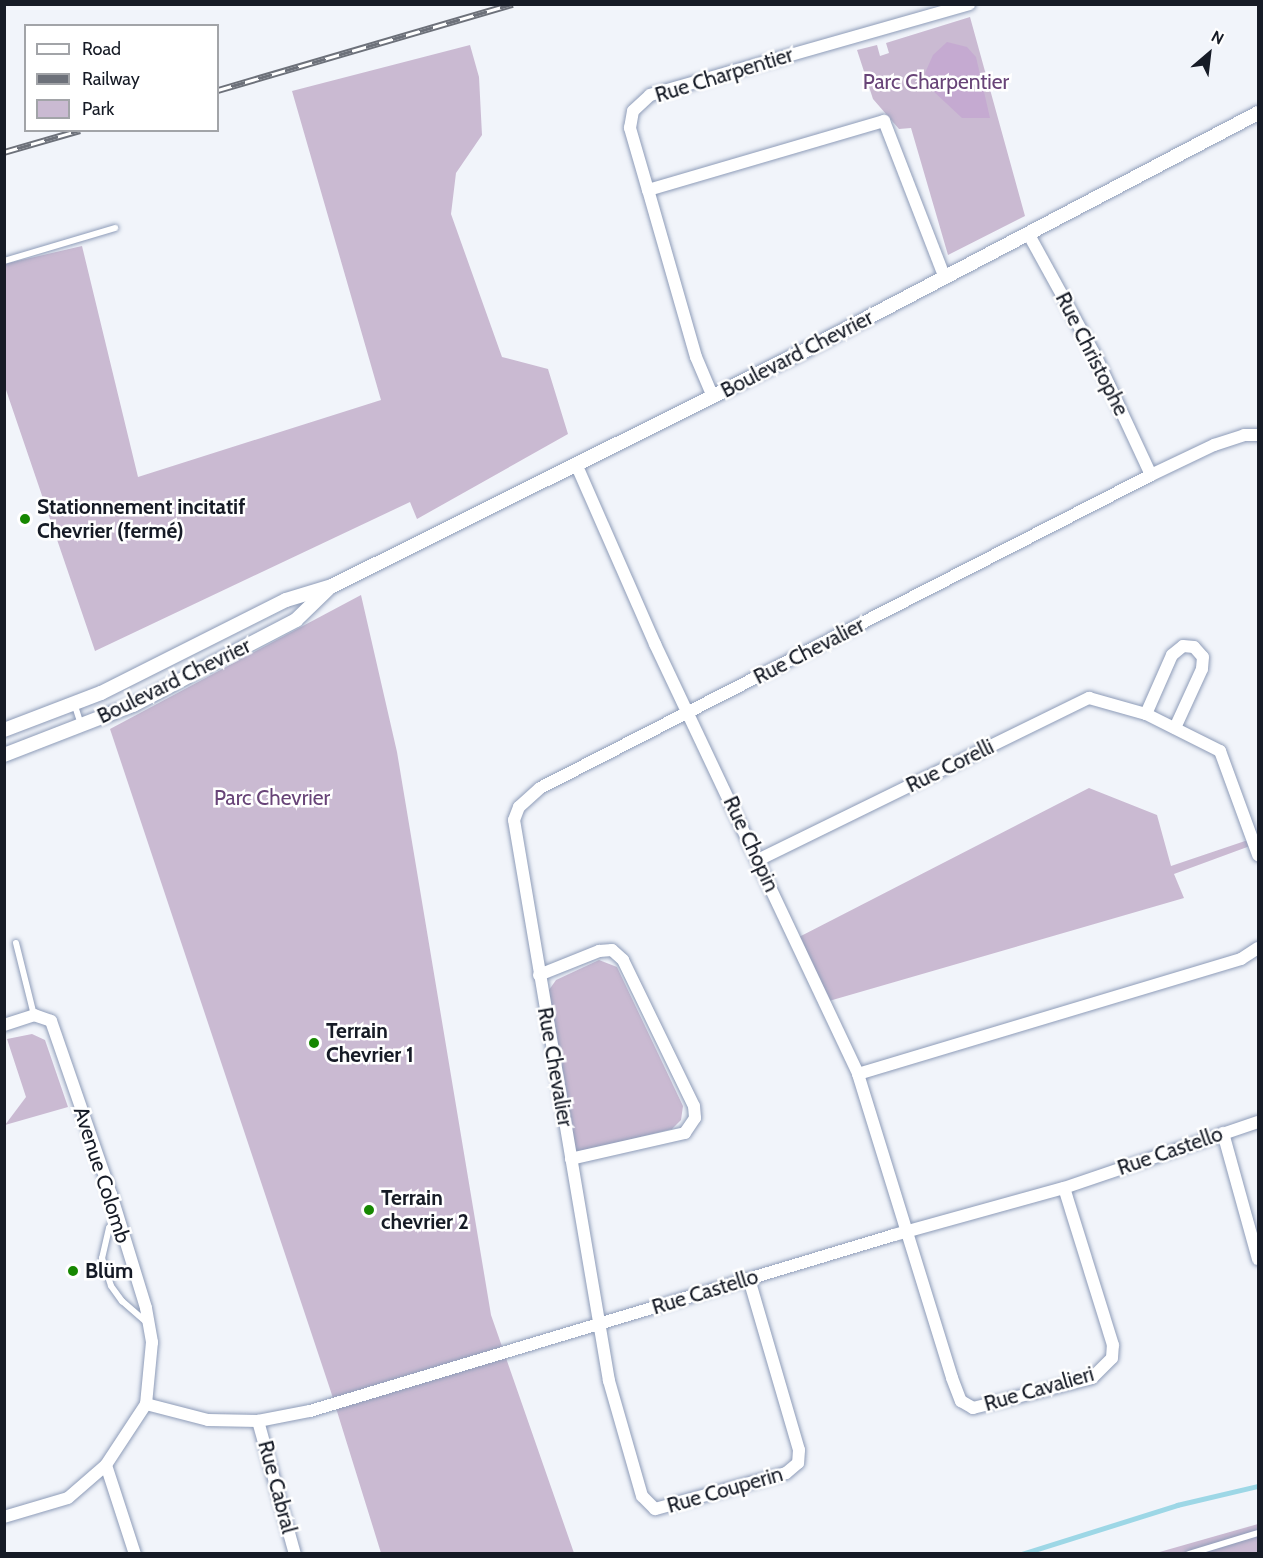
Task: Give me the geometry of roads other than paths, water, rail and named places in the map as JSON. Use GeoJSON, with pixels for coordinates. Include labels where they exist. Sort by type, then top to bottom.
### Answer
{"type":"FeatureCollection","features":[{"type":"Feature","properties":{"kind":"street","name":"Rue Charpentier"},"geometry":{"type":"LineString","coordinates":[[713,397],[696,357],[630,128],[633,111],[650,95],[969,4]]}},
{"type":"Feature","properties":{"kind":"street","name":"Boulevard Chevrier"},"geometry":{"type":"LineString","coordinates":[[4,730],[74,703],[286,600],[332,586],[713,397],[1029,235],[1258,113]]}},
{"type":"Feature","properties":{"kind":"street"},"geometry":{"type":"LineString","coordinates":[[648,190],[884,121],[945,278]]}},
{"type":"Feature","properties":{"kind":"street","name":"Rue Christophe"},"geometry":{"type":"LineString","coordinates":[[1029,235],[1096,357],[1151,475]]}},
{"type":"Feature","properties":{"kind":"street","name":"Rue Chevalier"},"geometry":{"type":"LineString","coordinates":[[600,1324],[514,820],[519,807],[540,788],[1151,475],[1214,445],[1244,435],[1258,435]]}},
{"type":"Feature","properties":{"kind":"street","name":"Rue Chopin"},"geometry":{"type":"LineString","coordinates":[[576,464],[858,1074],[904,1232]]}},
{"type":"Feature","properties":{"kind":"street","name":"Boulevard Chevrier"},"geometry":{"type":"LineString","coordinates":[[4,755],[133,705],[296,620],[332,586]]}},
{"type":"Feature","properties":{"kind":"street"},"geometry":{"type":"LineString","coordinates":[[1146,714],[1172,655],[1183,646],[1194,647],[1203,657],[1202,669],[1175,728]]}},
{"type":"Feature","properties":{"kind":"street","name":"Rue Corelli"},"geometry":{"type":"LineString","coordinates":[[758,860],[1089,698],[1146,714],[1220,751],[1258,855]]}},
{"type":"Feature","properties":{"kind":"street"},"geometry":{"type":"LineString","coordinates":[[858,1074],[1240,959],[1258,948]]}},
{"type":"Feature","properties":{"kind":"street"},"geometry":{"type":"LineString","coordinates":[[539,975],[599,951],[612,950],[623,960],[694,1106],[695,1118],[685,1132],[571,1159]]}},
{"type":"Feature","properties":{"kind":"street"},"geometry":{"type":"LineString","coordinates":[[4,1025],[34,1016]]}},
{"type":"Feature","properties":{"kind":"street","name":"Avenue Colomb"},"geometry":{"type":"LineString","coordinates":[[4,1517],[68,1497],[106,1465],[146,1404],[152,1357],[150,1325],[117,1216],[51,1021],[34,1016]]}},
{"type":"Feature","properties":{"kind":"street","name":"Rue Castello"},"geometry":{"type":"LineString","coordinates":[[146,1404],[208,1420],[258,1421],[310,1411],[904,1232],[1064,1188],[1258,1122]]}},
{"type":"Feature","properties":{"kind":"street"},"geometry":{"type":"LineString","coordinates":[[1223,1133],[1258,1258]]}},
{"type":"Feature","properties":{"kind":"street","name":"Rue Cavalieri"},"geometry":{"type":"LineString","coordinates":[[904,1232],[961,1401],[973,1408],[987,1406],[1092,1378],[1112,1358],[1113,1344],[1064,1188]]}},
{"type":"Feature","properties":{"kind":"street","name":"Rue Couperin"},"geometry":{"type":"LineString","coordinates":[[600,1324],[612,1395],[646,1504],[662,1509],[786,1473],[798,1463],[799,1450],[749,1279]]}},
{"type":"Feature","properties":{"kind":"street","name":"Rue Cabral"},"geometry":{"type":"LineString","coordinates":[[258,1421],[295,1554]]}},
{"type":"Feature","properties":{"kind":"street"},"geometry":{"type":"LineString","coordinates":[[106,1465],[135,1554]]}},
{"type":"Feature","properties":{"kind":"lane"},"geometry":{"type":"LineString","coordinates":[[4,261],[115,228]]}},
{"type":"Feature","properties":{"kind":"lane"},"geometry":{"type":"LineString","coordinates":[[74,703],[81,725]]}},
{"type":"Feature","properties":{"kind":"lane"},"geometry":{"type":"LineString","coordinates":[[16,943],[34,1016]]}},
{"type":"Feature","properties":{"kind":"lane"},"geometry":{"type":"LineString","coordinates":[[117,1216],[109,1228],[102,1258],[111,1286],[122,1301],[150,1325]]}},
{"type":"Feature","properties":{"kind":"lane"},"geometry":{"type":"LineString","coordinates":[[1190,1554],[1258,1533]]}},
{"type":"Feature","properties":{"kind":"waterway"},"geometry":{"type":"LineString","coordinates":[[1022,1554],[1177,1505],[1258,1486]]}},
{"type":"Feature","properties":{"kind":"railway"},"geometry":{"type":"LineString","coordinates":[[219,90],[513,4]]}},
{"type":"Feature","properties":{"kind":"railway"},"geometry":{"type":"LineString","coordinates":[[4,152],[73,132]]}},
{"type":"Feature","properties":{"kind":"place","name":"Stationnement incitatif Chevrier (fermé)"},"geometry":{"type":"Point","coordinates":[25,519]}},
{"type":"Feature","properties":{"kind":"place","name":"Terrain Chevrier 1"},"geometry":{"type":"Point","coordinates":[314,1043]}},
{"type":"Feature","properties":{"kind":"place","name":"Terrain chevrier 2"},"geometry":{"type":"Point","coordinates":[369,1210]}},
{"type":"Feature","properties":{"kind":"place","name":"Blüm"},"geometry":{"type":"Point","coordinates":[73,1271]}},
{"type":"Feature","properties":{"kind":"park label","name":"Parc Charpentier"},"geometry":{"type":"Point","coordinates":[936,82]}},
{"type":"Feature","properties":{"kind":"park label","name":"Parc Chevrier"},"geometry":{"type":"Point","coordinates":[272,798]}}]}
